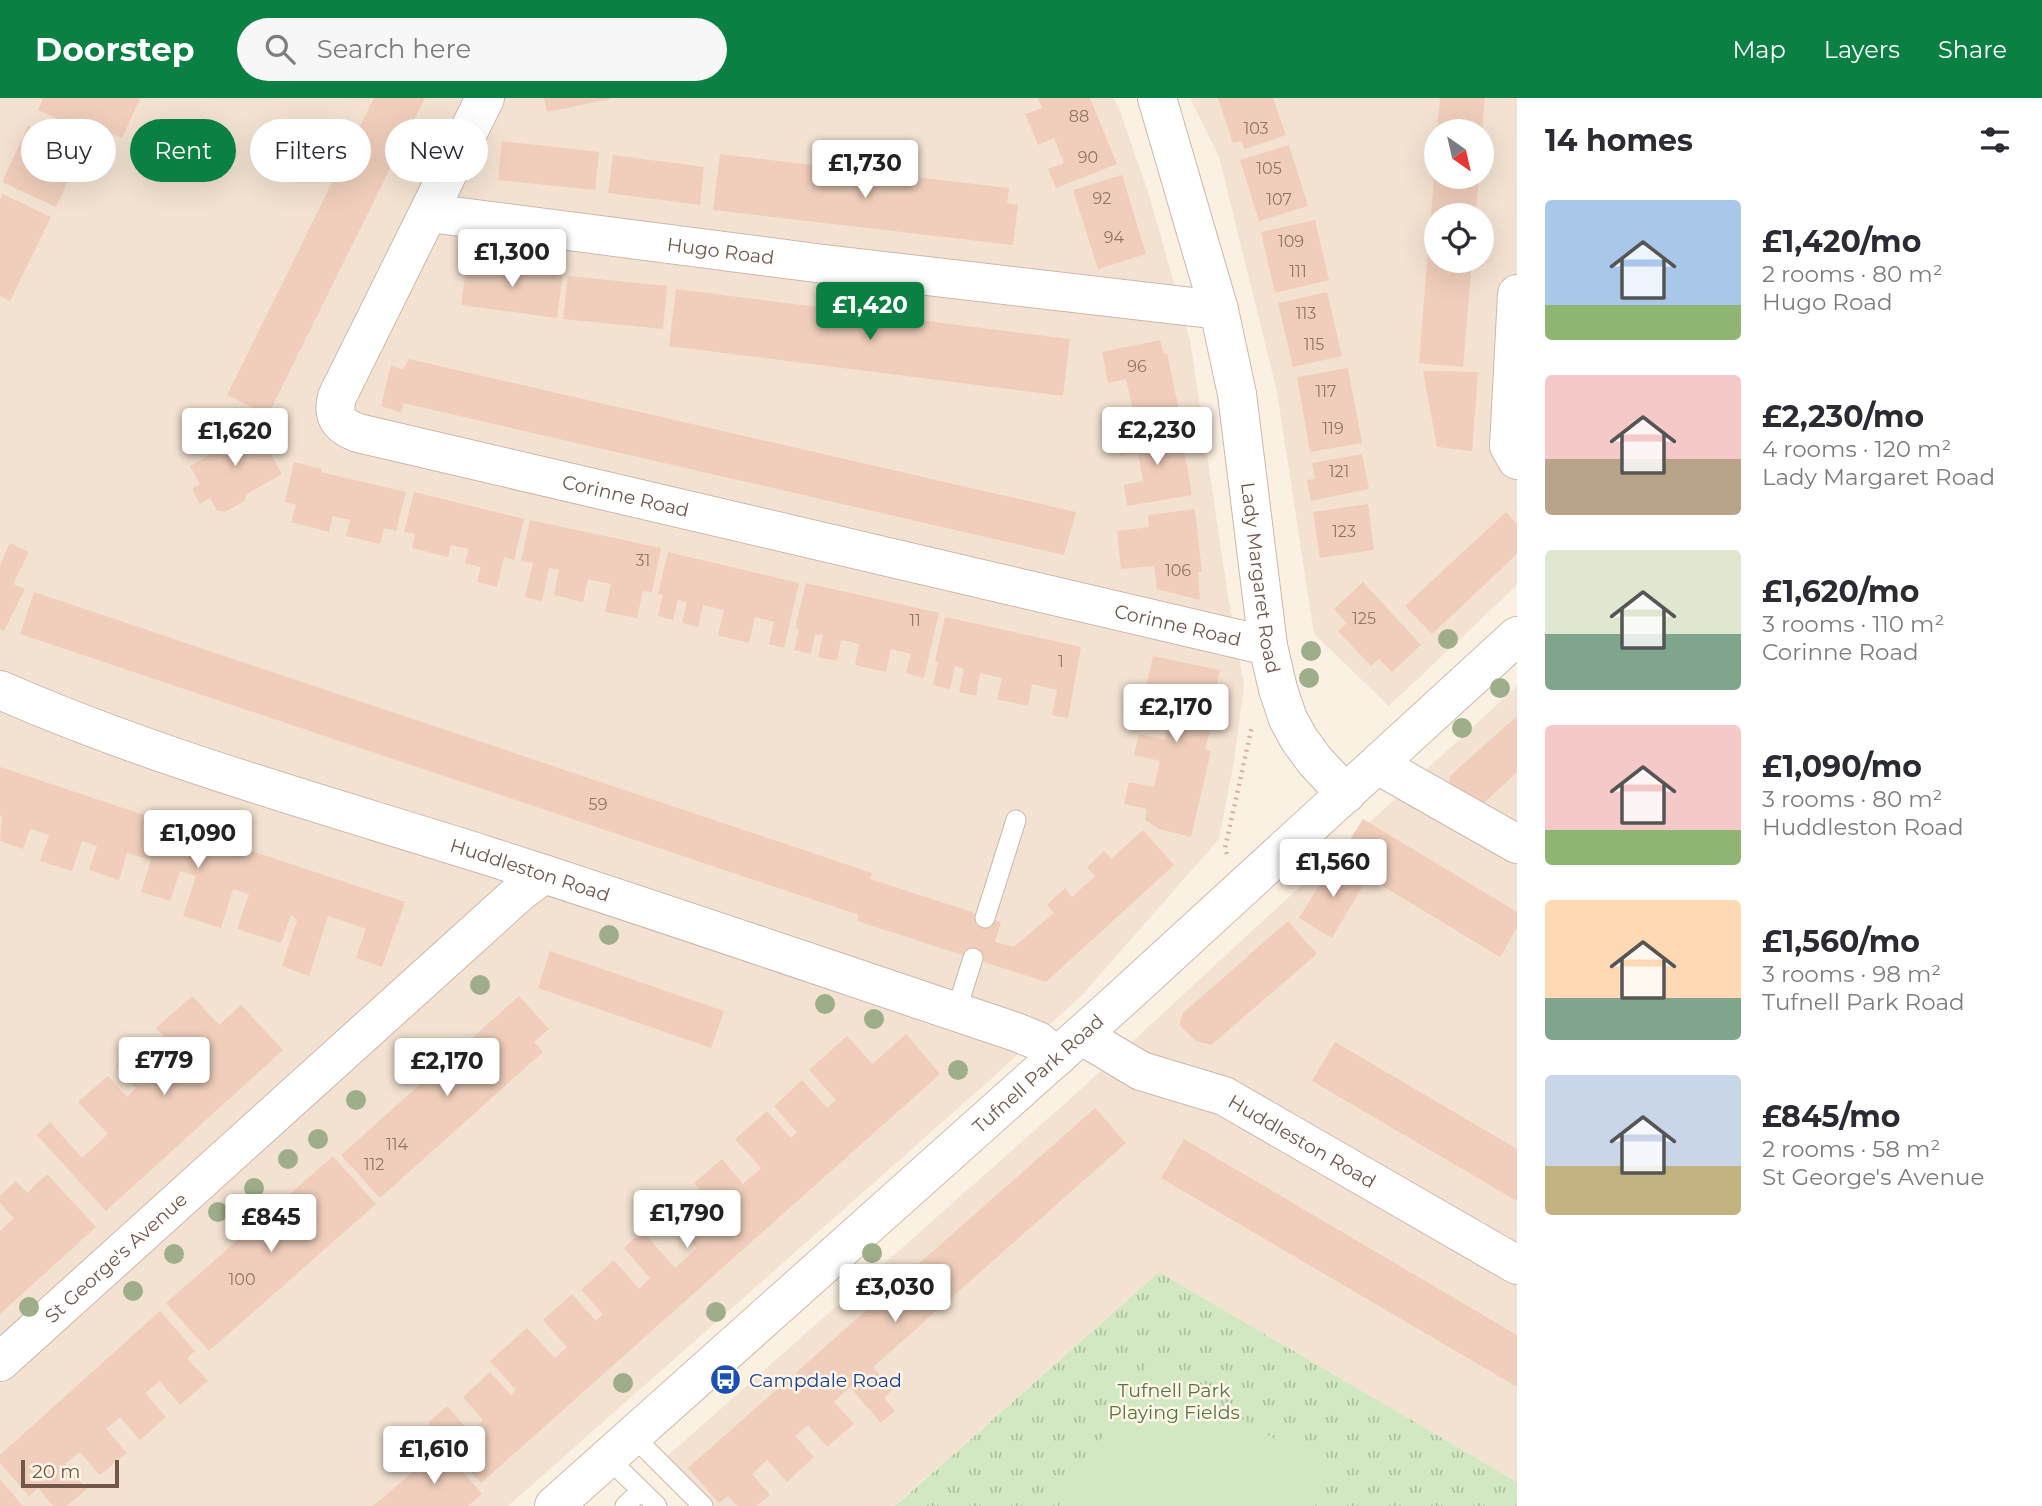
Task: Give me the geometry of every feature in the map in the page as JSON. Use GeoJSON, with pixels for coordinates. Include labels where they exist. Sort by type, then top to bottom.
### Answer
{"type":"FeatureCollection","features":[{"type":"Feature","properties":{"kind":"street","name":"Corinne Road"},"geometry":{"type":"LineString","coordinates":[[485,98],[337,397],[335,415],[342,427],[1268,646]]}},
{"type":"Feature","properties":{"kind":"street","name":"Lady Margaret Road"},"geometry":{"type":"LineString","coordinates":[[1157,98],[1219,310],[1237,394],[1268,646],[1278,689],[1288,719],[1299,739],[1315,761],[1346,794]]}},
{"type":"Feature","properties":{"kind":"street","name":"Hugo Road"},"geometry":{"type":"LineString","coordinates":[[429,213],[824,264],[1219,310]]}},
{"type":"Feature","properties":{"kind":"street"},"geometry":{"type":"LineString","coordinates":[[1517,294],[1509,446],[1517,460]]}},
{"type":"Feature","properties":{"kind":"street","name":"Tufnell Park Road"},"geometry":{"type":"LineString","coordinates":[[554,1506],[1069,1046],[1517,636]]}},
{"type":"Feature","properties":{"kind":"street","name":"Huddleston Road"},"geometry":{"type":"LineString","coordinates":[[0,691],[45,710],[205,767],[544,874],[1038,1041],[1069,1046],[1224,1096],[1517,1265]]}},
{"type":"Feature","properties":{"kind":"street"},"geometry":{"type":"LineString","coordinates":[[1378,765],[1517,844]]}},
{"type":"Feature","properties":{"kind":"street","name":"St George's Avenue"},"geometry":{"type":"LineString","coordinates":[[0,1362],[520,892],[544,874]]}},
{"type":"Feature","properties":{"kind":"lane"},"geometry":{"type":"LineString","coordinates":[[985,918],[1016,820]]}},
{"type":"Feature","properties":{"kind":"lane"},"geometry":{"type":"LineString","coordinates":[[956,1012],[973,958]]}},
{"type":"Feature","properties":{"kind":"lane"},"geometry":{"type":"LineString","coordinates":[[620,1447],[641,1491],[657,1506]]}},
{"type":"Feature","properties":{"kind":"lane"},"geometry":{"type":"LineString","coordinates":[[620,1447],[703,1506]]}},
{"type":"Feature","properties":{"kind":"lane"},"geometry":{"type":"LineString","coordinates":[[625,1506],[641,1491]]}},
{"type":"Feature","properties":{"kind":"path"},"geometry":{"type":"LineString","coordinates":[[1239,892],[1225,848],[1252,723],[1278,689]]}},
{"type":"Feature","properties":{"kind":"shaded area"},"geometry":{"type":"Polygon","coordinates":[[[0,98],[1114,98],[1150,198],[1190,340],[1244,685],[1234,762],[1219,839],[1083,994],[990,1080],[508,1506],[0,1506],[0,98]]]}},
{"type":"Feature","properties":{"kind":"shaded area"},"geometry":{"type":"Polygon","coordinates":[[[1190,98],[1517,98],[1517,585],[1389,706],[1314,634],[1277,392],[1219,157],[1190,98]]]}},
{"type":"Feature","properties":{"kind":"shaded area"},"geometry":{"type":"Polygon","coordinates":[[[1517,686],[1517,1482],[1159,1272],[894,1506],[692,1506],[654,1468],[1080,1090],[1517,686]]]}},
{"type":"Feature","properties":{"kind":"green space","name":"Tufnell Park Playing Fields"},"geometry":{"type":"Polygon","coordinates":[[[1159,1272],[1517,1482],[1517,1506],[895,1506],[1159,1272]]]}},
{"type":"Feature","properties":{"kind":"green space"},"geometry":{"type":"Polygon","coordinates":[[[1150,1361],[1332,1475],[1312,1506],[1059,1506],[1150,1361]]]}},
{"type":"Feature","properties":{"kind":"building"},"geometry":{"type":"Polygon","coordinates":[[[43,98],[140,99],[122,138],[116,135],[116,119],[57,119],[38,110],[43,98]]]}},
{"type":"Feature","properties":{"kind":"building"},"geometry":{"type":"Polygon","coordinates":[[[374,98],[425,98],[415,119],[385,119],[385,179],[268,415],[227,395],[332,182],[371,182],[371,119],[364,119],[374,98]]]}},
{"type":"Feature","properties":{"kind":"building"},"geometry":{"type":"Polygon","coordinates":[[[544,98],[611,98],[611,99],[547,112],[544,98]]]}},
{"type":"Feature","properties":{"kind":"building"},"geometry":{"type":"Polygon","coordinates":[[[1038,98],[1090,98],[1117,164],[1056,188],[1048,169],[1064,163],[1054,138],[1038,145],[1025,114],[1042,108],[1038,98]]]}},
{"type":"Feature","properties":{"kind":"building"},"geometry":{"type":"Polygon","coordinates":[[[1218,98],[1273,98],[1286,135],[1245,149],[1241,141],[1233,143],[1218,98]]]}},
{"type":"Feature","properties":{"kind":"building"},"geometry":{"type":"Polygon","coordinates":[[[1440,98],[1485,98],[1483,119],[1438,119],[1440,98]]]}},
{"type":"Feature","properties":{"kind":"building"},"geometry":{"type":"Polygon","coordinates":[[[21,141],[21,182],[67,182],[56,207],[2,182],[21,141]]]}},
{"type":"Feature","properties":{"kind":"building"},"geometry":{"type":"Polygon","coordinates":[[[502,141],[599,152],[595,190],[498,180],[502,141]]]}},
{"type":"Feature","properties":{"kind":"building"},"geometry":{"type":"Polygon","coordinates":[[[1289,145],[1308,206],[1259,221],[1240,160],[1289,145]]]}},
{"type":"Feature","properties":{"kind":"building"},"geometry":{"type":"Polygon","coordinates":[[[720,154],[1009,188],[1007,203],[1018,205],[1013,245],[713,210],[720,154]]]}},
{"type":"Feature","properties":{"kind":"building"},"geometry":{"type":"Polygon","coordinates":[[[613,155],[704,167],[700,205],[608,193],[613,155]]]}},
{"type":"Feature","properties":{"kind":"building"},"geometry":{"type":"Polygon","coordinates":[[[1122,175],[1146,254],[1098,269],[1073,190],[1122,175]]]}},
{"type":"Feature","properties":{"kind":"building"},"geometry":{"type":"Polygon","coordinates":[[[1433,189],[1478,189],[1476,203],[1432,203],[1433,189]]]}},
{"type":"Feature","properties":{"kind":"building"},"geometry":{"type":"Polygon","coordinates":[[[3,194],[51,217],[10,301],[0,296],[0,199],[3,194]]]}},
{"type":"Feature","properties":{"kind":"building"},"geometry":{"type":"Polygon","coordinates":[[[1315,220],[1329,280],[1275,293],[1261,232],[1315,220]]]}},
{"type":"Feature","properties":{"kind":"building"},"geometry":{"type":"Polygon","coordinates":[[[467,261],[563,273],[557,318],[461,305],[467,261]]]}},
{"type":"Feature","properties":{"kind":"building"},"geometry":{"type":"Polygon","coordinates":[[[1426,273],[1471,273],[1463,367],[1419,363],[1426,273]]]}},
{"type":"Feature","properties":{"kind":"building"},"geometry":{"type":"Polygon","coordinates":[[[568,276],[667,286],[663,329],[563,319],[568,276]]]}},
{"type":"Feature","properties":{"kind":"building"},"geometry":{"type":"Polygon","coordinates":[[[676,289],[1070,339],[1063,396],[669,346],[676,289]]]}},
{"type":"Feature","properties":{"kind":"building"},"geometry":{"type":"Polygon","coordinates":[[[1327,292],[1342,356],[1293,367],[1278,303],[1327,292]]]}},
{"type":"Feature","properties":{"kind":"building"},"geometry":{"type":"Polygon","coordinates":[[[1160,340],[1164,354],[1167,353],[1181,420],[1137,429],[1126,379],[1108,383],[1102,352],[1160,340]]]}},
{"type":"Feature","properties":{"kind":"building"},"geometry":{"type":"Polygon","coordinates":[[[409,359],[1076,512],[1064,555],[403,403],[402,413],[381,406],[391,365],[403,370],[409,359]]]}},
{"type":"Feature","properties":{"kind":"building"},"geometry":{"type":"Polygon","coordinates":[[[1348,368],[1362,443],[1310,452],[1297,377],[1348,368]]]}},
{"type":"Feature","properties":{"kind":"building"},"geometry":{"type":"Polygon","coordinates":[[[1423,371],[1478,372],[1472,451],[1437,447],[1423,371]]]}},
{"type":"Feature","properties":{"kind":"building"},"geometry":{"type":"Polygon","coordinates":[[[251,419],[282,474],[247,494],[244,501],[225,512],[217,510],[210,498],[200,504],[192,489],[200,484],[190,466],[217,450],[212,440],[251,419]]]}},
{"type":"Feature","properties":{"kind":"building"},"geometry":{"type":"Polygon","coordinates":[[[1180,429],[1192,495],[1127,506],[1124,485],[1143,481],[1138,453],[1120,456],[1117,440],[1180,429]]]}},
{"type":"Feature","properties":{"kind":"building"},"geometry":{"type":"Polygon","coordinates":[[[1362,454],[1369,489],[1311,501],[1307,480],[1315,479],[1312,463],[1362,454]]]}},
{"type":"Feature","properties":{"kind":"building"},"geometry":{"type":"Polygon","coordinates":[[[294,462],[322,469],[321,472],[406,492],[396,531],[384,528],[380,544],[346,536],[350,520],[333,516],[329,532],[291,522],[296,505],[285,502],[294,462]]]}},
{"type":"Feature","properties":{"kind":"building"},"geometry":{"type":"Polygon","coordinates":[[[414,492],[524,519],[514,560],[504,557],[497,587],[477,582],[481,567],[465,563],[469,549],[451,545],[448,557],[412,548],[415,534],[404,532],[414,492]]]}},
{"type":"Feature","properties":{"kind":"building"},"geometry":{"type":"Polygon","coordinates":[[[1368,504],[1374,550],[1320,558],[1313,512],[1368,504]]]}},
{"type":"Feature","properties":{"kind":"building"},"geometry":{"type":"Polygon","coordinates":[[[1195,509],[1202,572],[1198,572],[1200,600],[1157,589],[1154,566],[1121,569],[1117,531],[1149,527],[1148,515],[1195,509]]]}},
{"type":"Feature","properties":{"kind":"building"},"geometry":{"type":"Polygon","coordinates":[[[1506,512],[1517,524],[1517,554],[1432,634],[1405,606],[1506,512]]]}},
{"type":"Feature","properties":{"kind":"building"},"geometry":{"type":"Polygon","coordinates":[[[530,520],[661,548],[652,592],[643,591],[637,618],[605,612],[611,584],[588,579],[583,602],[554,595],[559,570],[549,568],[542,601],[525,597],[533,563],[521,561],[530,520]]]}},
{"type":"Feature","properties":{"kind":"building"},"geometry":{"type":"Polygon","coordinates":[[[10,543],[29,552],[13,584],[25,589],[4,631],[0,629],[0,565],[10,543]]]}},
{"type":"Feature","properties":{"kind":"building"},"geometry":{"type":"Polygon","coordinates":[[[668,552],[799,583],[784,648],[769,644],[774,622],[755,617],[749,643],[718,635],[724,610],[703,605],[698,627],[682,623],[687,602],[678,600],[673,620],[658,616],[663,595],[658,594],[668,552]]]}},
{"type":"Feature","properties":{"kind":"building"},"geometry":{"type":"Polygon","coordinates":[[[1363,582],[1421,645],[1392,672],[1379,659],[1371,666],[1338,631],[1347,623],[1334,609],[1363,582]]]}},
{"type":"Feature","properties":{"kind":"building"},"geometry":{"type":"Polygon","coordinates":[[[806,583],[939,613],[924,678],[906,673],[911,654],[891,649],[886,672],[855,665],[859,644],[847,641],[841,640],[837,661],[818,657],[823,635],[815,634],[811,654],[794,650],[799,629],[795,628],[806,583]]]}},
{"type":"Feature","properties":{"kind":"building"},"geometry":{"type":"Polygon","coordinates":[[[34,592],[872,873],[870,879],[975,913],[974,916],[1001,922],[995,942],[1014,947],[1054,913],[1047,905],[1065,888],[1072,897],[1095,876],[1087,867],[1104,851],[1111,859],[1143,830],[1174,865],[1046,982],[857,921],[859,915],[20,634],[34,592]]]}},
{"type":"Feature","properties":{"kind":"building"},"geometry":{"type":"Polygon","coordinates":[[[945,617],[1081,647],[1068,718],[1052,715],[1057,690],[1032,684],[1028,706],[997,699],[1002,678],[980,673],[976,696],[959,692],[964,669],[955,666],[950,689],[933,685],[938,662],[935,661],[945,617]]]}},
{"type":"Feature","properties":{"kind":"building"},"geometry":{"type":"Polygon","coordinates":[[[1153,656],[1220,670],[1213,701],[1218,702],[1205,749],[1211,751],[1191,837],[1159,829],[1145,820],[1147,809],[1124,804],[1129,782],[1154,787],[1160,761],[1134,755],[1139,734],[1165,740],[1167,730],[1138,724],[1143,702],[1157,705],[1160,691],[1146,688],[1153,656]]]}},
{"type":"Feature","properties":{"kind":"building"},"geometry":{"type":"Polygon","coordinates":[[[1517,716],[1517,772],[1481,806],[1449,787],[1450,776],[1517,716]]]}},
{"type":"Feature","properties":{"kind":"building"},"geometry":{"type":"Polygon","coordinates":[[[0,767],[405,902],[382,967],[356,958],[366,929],[328,916],[309,976],[282,966],[297,920],[291,915],[281,943],[237,929],[249,894],[233,889],[221,928],[183,916],[196,876],[180,871],[170,901],[141,892],[151,860],[127,853],[119,880],[89,870],[97,846],[82,841],[72,871],[40,861],[49,835],[30,829],[23,849],[0,841],[0,767]]]}},
{"type":"Feature","properties":{"kind":"building"},"geometry":{"type":"Polygon","coordinates":[[[1363,819],[1517,912],[1517,928],[1500,957],[1338,859],[1363,819]]]}},
{"type":"Feature","properties":{"kind":"building"},"geometry":{"type":"Polygon","coordinates":[[[1335,860],[1367,879],[1332,938],[1299,918],[1335,860]]]}},
{"type":"Feature","properties":{"kind":"building"},"geometry":{"type":"Polygon","coordinates":[[[1288,921],[1317,954],[1211,1045],[1196,1041],[1179,1025],[1183,1013],[1288,921]]]}},
{"type":"Feature","properties":{"kind":"building"},"geometry":{"type":"Polygon","coordinates":[[[550,951],[724,1011],[711,1048],[538,988],[550,951]]]}},
{"type":"Feature","properties":{"kind":"building"},"geometry":{"type":"Polygon","coordinates":[[[192,996],[219,1025],[241,1005],[283,1050],[106,1211],[37,1135],[50,1122],[82,1158],[108,1134],[78,1102],[108,1076],[127,1097],[136,1088],[116,1065],[146,1038],[174,1068],[184,1059],[156,1028],[192,996]]]}},
{"type":"Feature","properties":{"kind":"building"},"geometry":{"type":"Polygon","coordinates":[[[519,996],[549,1029],[534,1042],[543,1052],[380,1198],[341,1155],[519,996]]]}},
{"type":"Feature","properties":{"kind":"building"},"geometry":{"type":"Polygon","coordinates":[[[906,1034],[940,1074],[481,1483],[428,1423],[447,1406],[470,1432],[483,1420],[463,1397],[490,1372],[511,1395],[516,1390],[490,1361],[527,1328],[555,1358],[567,1347],[543,1320],[572,1294],[596,1321],[603,1314],[581,1290],[614,1260],[639,1289],[650,1278],[624,1248],[642,1231],[675,1268],[697,1248],[674,1224],[697,1203],[706,1214],[715,1206],[694,1183],[722,1159],[743,1184],[761,1168],[735,1139],[767,1111],[791,1138],[797,1132],[774,1106],[802,1080],[827,1108],[836,1100],[809,1070],[847,1036],[872,1064],[906,1034]]]}},
{"type":"Feature","properties":{"kind":"building"},"geometry":{"type":"Polygon","coordinates":[[[1335,1042],[1517,1149],[1517,1201],[1312,1081],[1335,1042]]]}},
{"type":"Feature","properties":{"kind":"building"},"geometry":{"type":"Polygon","coordinates":[[[1095,1108],[1126,1143],[873,1367],[893,1389],[884,1398],[895,1411],[881,1423],[850,1387],[834,1402],[854,1424],[827,1447],[808,1425],[795,1436],[814,1457],[787,1482],[767,1460],[752,1474],[770,1495],[757,1506],[737,1506],[728,1496],[719,1503],[688,1468],[1095,1108]]]}},
{"type":"Feature","properties":{"kind":"building"},"geometry":{"type":"Polygon","coordinates":[[[1184,1139],[1517,1335],[1517,1387],[1161,1178],[1184,1139]]]}},
{"type":"Feature","properties":{"kind":"building"},"geometry":{"type":"Polygon","coordinates":[[[333,1156],[376,1204],[209,1351],[166,1303],[333,1156]]]}},
{"type":"Feature","properties":{"kind":"building"},"geometry":{"type":"Polygon","coordinates":[[[47,1174],[96,1227],[0,1314],[0,1231],[14,1218],[0,1203],[0,1196],[16,1181],[27,1193],[47,1174]]]}},
{"type":"Feature","properties":{"kind":"building"},"geometry":{"type":"Polygon","coordinates":[[[160,1311],[195,1351],[187,1358],[208,1381],[180,1405],[160,1381],[145,1393],[166,1417],[140,1440],[120,1417],[106,1429],[127,1453],[100,1475],[80,1452],[65,1464],[87,1489],[67,1506],[53,1506],[38,1488],[29,1496],[0,1463],[0,1455],[160,1311]]]}},
{"type":"Feature","properties":{"kind":"building"},"geometry":{"type":"Polygon","coordinates":[[[442,1447],[482,1494],[468,1506],[373,1506],[442,1447]]]}},
{"type":"Feature","properties":{"kind":"building"},"geometry":{"type":"Polygon","coordinates":[[[0,1479],[23,1506],[0,1506],[0,1479]]]}},
{"type":"Feature","properties":{"kind":"place","name":"Campdale Road"},"geometry":{"type":"Point","coordinates":[726,1380]}}]}
